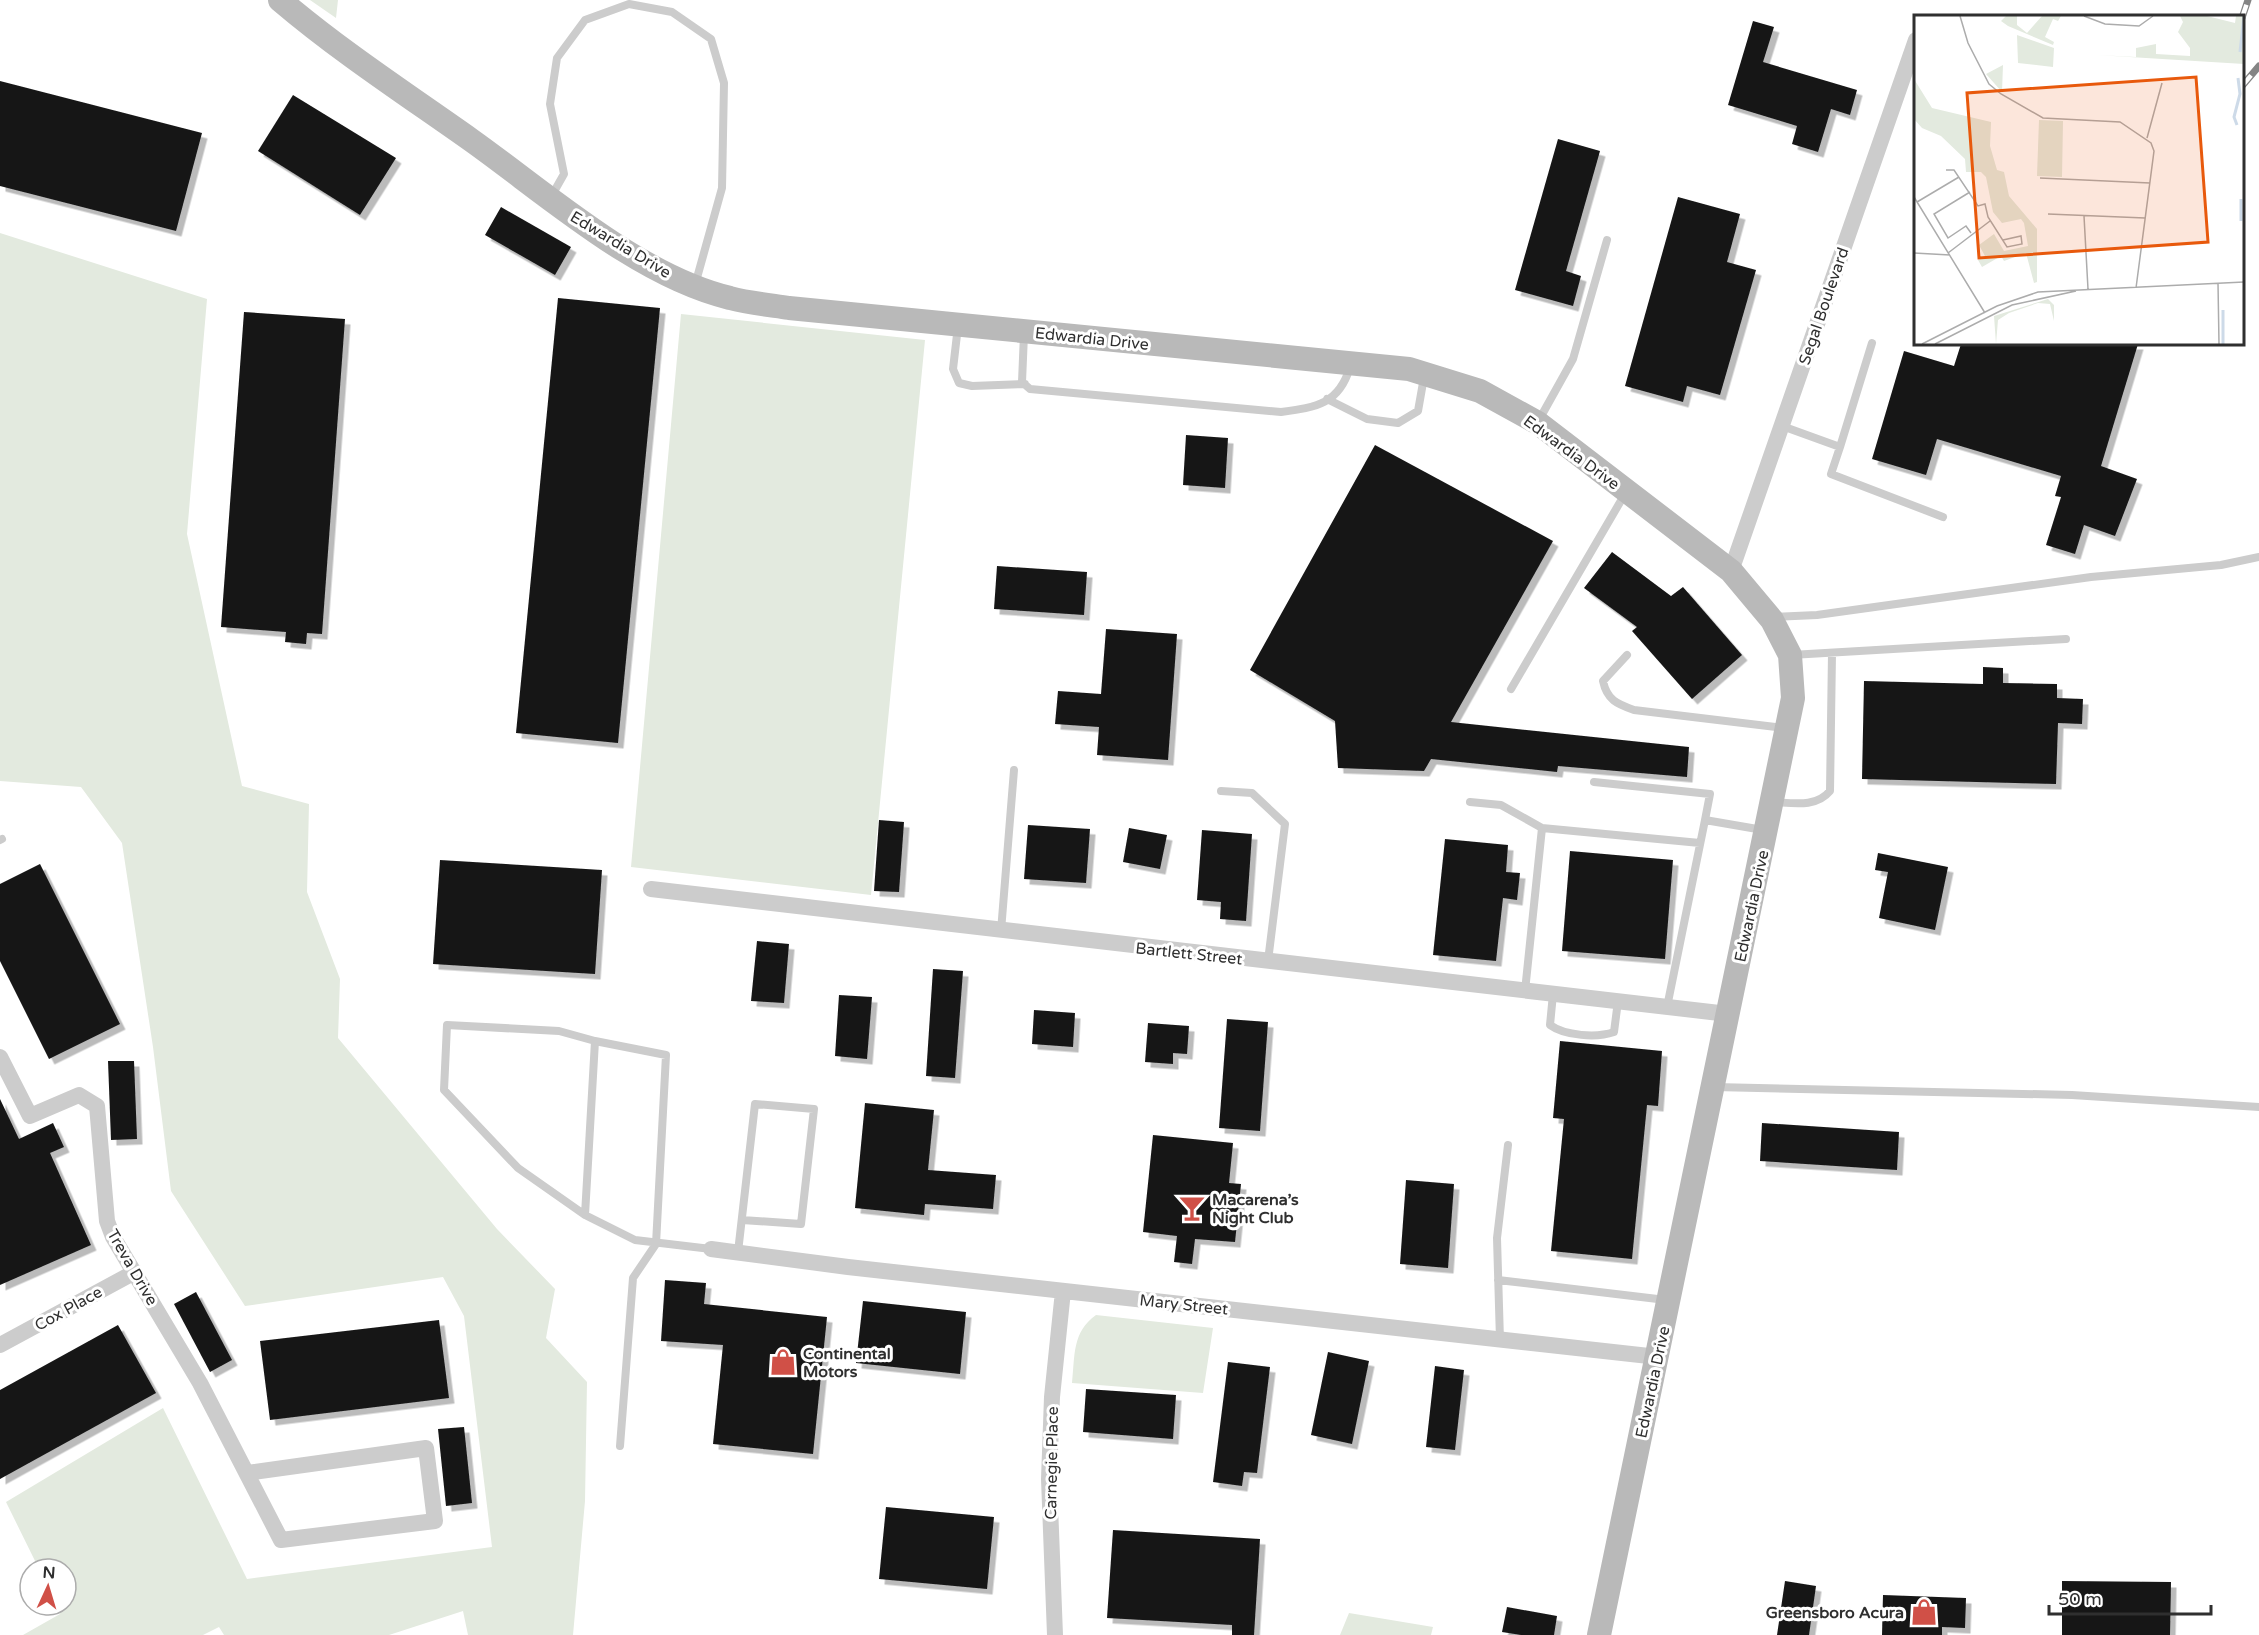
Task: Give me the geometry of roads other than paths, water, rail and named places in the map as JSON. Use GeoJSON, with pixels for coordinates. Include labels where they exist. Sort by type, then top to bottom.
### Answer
{"type":"FeatureCollection","features":[{"type":"Feature","properties":{"kind":"main road","name":"Edwardia Drive"},"geometry":{"type":"LineString","coordinates":[[280,0],[328,39],[550,199],[635,256],[695,285],[729,298],[789,308],[1409,369],[1480,390],[1538,423],[1731,571],[1770,617],[1790,655],[1793,699],[1599,1635]]}},
{"type":"Feature","properties":{"kind":"street","name":"Segal Boulevard"},"geometry":{"type":"LineString","coordinates":[[1731,571],[1914,46]]}},
{"type":"Feature","properties":{"kind":"street","name":"Bartlett Street"},"geometry":{"type":"LineString","coordinates":[[651,889],[1728,1014]]}},
{"type":"Feature","properties":{"kind":"street","name":"Treva Drive"},"geometry":{"type":"LineString","coordinates":[[0,1057],[30,1116],[79,1095],[97,1107],[107,1221],[113,1237],[200,1383],[281,1540],[435,1521],[426,1449],[247,1473]]}},
{"type":"Feature","properties":{"kind":"street","name":"Mary Street"},"geometry":{"type":"LineString","coordinates":[[711,1249],[1063,1291],[1658,1357]]}},
{"type":"Feature","properties":{"kind":"street","name":"Cox Place"},"geometry":{"type":"LineString","coordinates":[[0,1345],[135,1272]]}},
{"type":"Feature","properties":{"kind":"street","name":"Carnegie Place"},"geometry":{"type":"LineString","coordinates":[[1055,1635],[1049,1479],[1052,1397],[1063,1291]]}},
{"type":"Feature","properties":{"kind":"lane"},"geometry":{"type":"LineString","coordinates":[[550,199],[564,174],[550,104],[557,58],[585,20],[629,4],[672,12],[711,39],[724,83],[722,188],[695,285]]}},
{"type":"Feature","properties":{"kind":"lane"},"geometry":{"type":"LineString","coordinates":[[1538,423],[1573,359],[1607,240]]}},
{"type":"Feature","properties":{"kind":"lane"},"geometry":{"type":"LineString","coordinates":[[958,325],[953,369],[959,383],[972,386],[1025,384]]}},
{"type":"Feature","properties":{"kind":"lane"},"geometry":{"type":"LineString","coordinates":[[1024,331],[1022,382],[1030,389],[1267,411],[1315,408],[1344,387],[1351,363]]}},
{"type":"Feature","properties":{"kind":"lane"},"geometry":{"type":"LineString","coordinates":[[1872,343],[1832,474],[1943,517]]}},
{"type":"Feature","properties":{"kind":"lane"},"geometry":{"type":"LineString","coordinates":[[1327,399],[1367,419],[1398,423],[1418,411],[1424,374]]}},
{"type":"Feature","properties":{"kind":"lane"},"geometry":{"type":"LineString","coordinates":[[1782,426],[1840,447]]}},
{"type":"Feature","properties":{"kind":"lane"},"geometry":{"type":"LineString","coordinates":[[1511,689],[1626,492]]}},
{"type":"Feature","properties":{"kind":"lane"},"geometry":{"type":"LineString","coordinates":[[1770,617],[1817,615],[2080,579],[2221,565],[2259,557]]}},
{"type":"Feature","properties":{"kind":"lane"},"geometry":{"type":"LineString","coordinates":[[1790,655],[2066,639]]}},
{"type":"Feature","properties":{"kind":"lane"},"geometry":{"type":"LineString","coordinates":[[1772,802],[1808,803],[1823,799],[1830,791],[1832,653]]}},
{"type":"Feature","properties":{"kind":"lane"},"geometry":{"type":"LineString","coordinates":[[1627,655],[1603,681],[1605,693],[1615,704],[1634,710],[1787,728]]}},
{"type":"Feature","properties":{"kind":"lane"},"geometry":{"type":"LineString","coordinates":[[1001,931],[1014,770]]}},
{"type":"Feature","properties":{"kind":"lane"},"geometry":{"type":"LineString","coordinates":[[1594,782],[1710,794],[1667,1007]]}},
{"type":"Feature","properties":{"kind":"lane"},"geometry":{"type":"LineString","coordinates":[[1221,791],[1252,793],[1286,824],[1268,962]]}},
{"type":"Feature","properties":{"kind":"lane"},"geometry":{"type":"LineString","coordinates":[[1470,802],[1501,805],[1542,828],[1700,843]]}},
{"type":"Feature","properties":{"kind":"lane"},"geometry":{"type":"LineString","coordinates":[[1705,820],[1766,830]]}},
{"type":"Feature","properties":{"kind":"lane"},"geometry":{"type":"LineString","coordinates":[[1525,991],[1542,828]]}},
{"type":"Feature","properties":{"kind":"lane"},"geometry":{"type":"LineString","coordinates":[[1553,994],[1550,1025],[1556,1030],[1582,1034],[1603,1036],[1614,1032],[1618,1001]]}},
{"type":"Feature","properties":{"kind":"lane"},"geometry":{"type":"LineString","coordinates":[[620,1446],[633,1278],[656,1244],[666,1055],[595,1041],[559,1031],[447,1025],[444,1090],[518,1168],[585,1215],[635,1240],[656,1244],[711,1249]]}},
{"type":"Feature","properties":{"kind":"lane"},"geometry":{"type":"LineString","coordinates":[[585,1215],[595,1041]]}},
{"type":"Feature","properties":{"kind":"lane"},"geometry":{"type":"LineString","coordinates":[[1713,1088],[2072,1095],[2259,1107]]}},
{"type":"Feature","properties":{"kind":"lane"},"geometry":{"type":"LineString","coordinates":[[738,1252],[755,1104],[814,1108],[801,1224],[742,1220]]}},
{"type":"Feature","properties":{"kind":"lane"},"geometry":{"type":"LineString","coordinates":[[1500,1340],[1497,1238],[1508,1145]]}},
{"type":"Feature","properties":{"kind":"lane"},"geometry":{"type":"LineString","coordinates":[[1498,1280],[1670,1300]]}},
{"type":"Feature","properties":{"kind":"railway"},"geometry":{"type":"LineString","coordinates":[[2243,15],[2248,0]]}},
{"type":"Feature","properties":{"kind":"railway"},"geometry":{"type":"LineString","coordinates":[[2244,84],[2259,66]]}},
{"type":"Feature","properties":{"kind":"place","name":"Macarena’s Night Club"},"geometry":{"type":"Point","coordinates":[1192,1208]}},
{"type":"Feature","properties":{"kind":"place","name":"Continental Motors"},"geometry":{"type":"Point","coordinates":[783,1362]}},
{"type":"Feature","properties":{"kind":"place","name":"Greensboro Acura"},"geometry":{"type":"Point","coordinates":[1924,1612]}}]}
